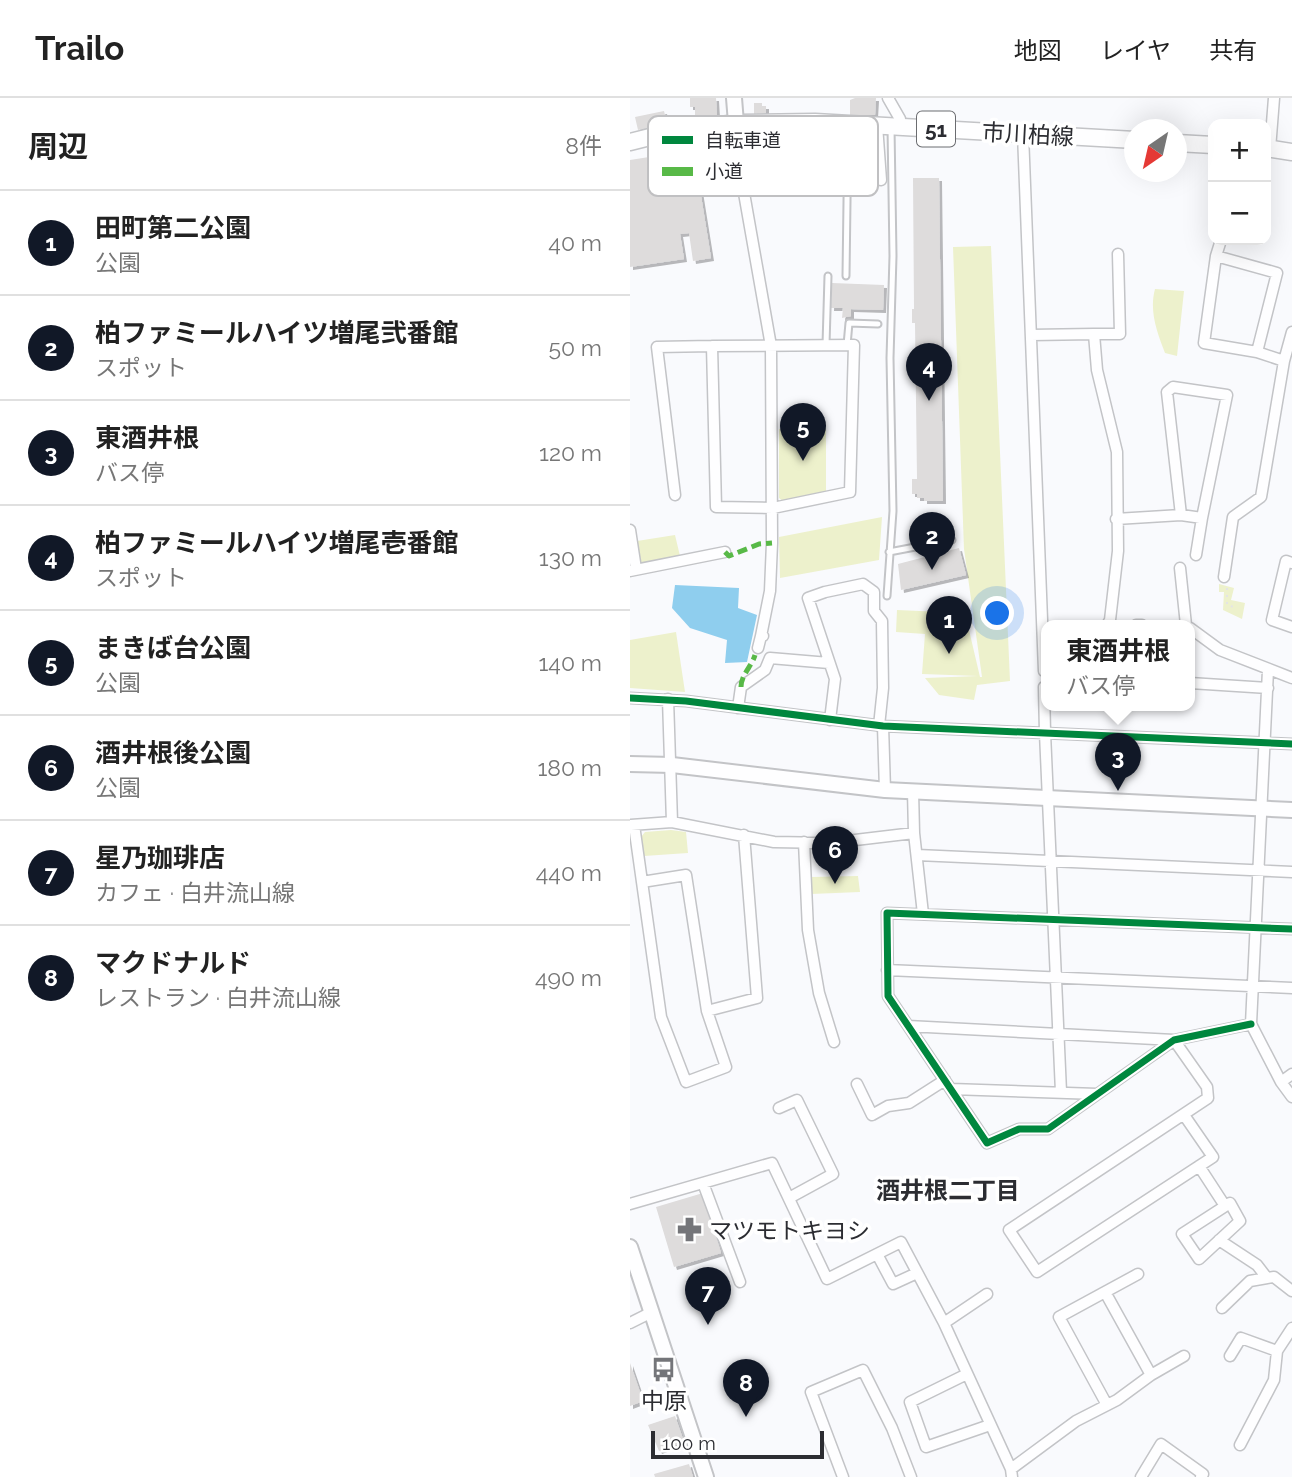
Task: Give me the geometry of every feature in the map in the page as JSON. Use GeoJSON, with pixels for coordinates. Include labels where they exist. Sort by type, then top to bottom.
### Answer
{"type":"FeatureCollection","features":[{"type":"Feature","properties":{"kind":"main road","name":"市川柏線"},"geometry":{"type":"LineString","coordinates":[[878,125],[1124,139]]}},
{"type":"Feature","properties":{"kind":"main road","name":"市川柏線"},"geometry":{"type":"LineString","coordinates":[[630,142],[648,138]]}},
{"type":"Feature","properties":{"kind":"main road"},"geometry":{"type":"LineString","coordinates":[[1187,143],[1208,145]]}},
{"type":"Feature","properties":{"kind":"main road"},"geometry":{"type":"LineString","coordinates":[[1271,148],[1292,152]]}},
{"type":"Feature","properties":{"kind":"street"},"geometry":{"type":"LineString","coordinates":[[734,98],[735,116]]}},
{"type":"Feature","properties":{"kind":"street"},"geometry":{"type":"LineString","coordinates":[[881,180],[890,126],[900,119],[888,98]]}},
{"type":"Feature","properties":{"kind":"street"},"geometry":{"type":"LineString","coordinates":[[1271,123],[1274,98]]}},
{"type":"Feature","properties":{"kind":"street"},"geometry":{"type":"LineString","coordinates":[[1023,134],[1043,620]]}},
{"type":"Feature","properties":{"kind":"street"},"geometry":{"type":"LineString","coordinates":[[745,196],[771,346],[773,508],[770,591],[758,648]]}},
{"type":"Feature","properties":{"kind":"street"},"geometry":{"type":"LineString","coordinates":[[1219,245],[1204,343],[1257,352],[1284,361]]}},
{"type":"Feature","properties":{"kind":"street"},"geometry":{"type":"LineString","coordinates":[[1031,335],[1120,334],[1118,254]]}},
{"type":"Feature","properties":{"kind":"street"},"geometry":{"type":"LineString","coordinates":[[1216,256],[1277,273],[1257,352]]}},
{"type":"Feature","properties":{"kind":"street"},"geometry":{"type":"LineString","coordinates":[[1224,577],[1233,517],[1261,497],[1284,361],[1292,332]]}},
{"type":"Feature","properties":{"kind":"street"},"geometry":{"type":"LineString","coordinates":[[1094,334],[1097,370],[1117,452],[1118,551],[1110,620]]}},
{"type":"Feature","properties":{"kind":"street"},"geometry":{"type":"LineString","coordinates":[[675,495],[657,347],[712,346],[854,345],[850,492],[773,508],[716,507],[712,346]]}},
{"type":"Feature","properties":{"kind":"street"},"geometry":{"type":"LineString","coordinates":[[1181,515],[1167,392],[1173,387],[1227,395],[1196,555]]}},
{"type":"Feature","properties":{"kind":"street"},"geometry":{"type":"LineString","coordinates":[[1116,519],[1181,515],[1202,519]]}},
{"type":"Feature","properties":{"kind":"street"},"geometry":{"type":"LineString","coordinates":[[630,530],[633,570],[725,552]]}},
{"type":"Feature","properties":{"kind":"street"},"geometry":{"type":"LineString","coordinates":[[1292,563],[1286,561],[1272,620],[1292,627]]}},
{"type":"Feature","properties":{"kind":"street"},"geometry":{"type":"LineString","coordinates":[[1180,568],[1185,620]]}},
{"type":"Feature","properties":{"kind":"street"},"geometry":{"type":"LineString","coordinates":[[830,720],[835,679],[808,598],[863,584],[873,592],[874,611],[882,621],[881,726],[885,790]]}},
{"type":"Feature","properties":{"kind":"street"},"geometry":{"type":"LineString","coordinates":[[1195,632],[1220,650],[1292,678]]}},
{"type":"Feature","properties":{"kind":"street"},"geometry":{"type":"LineString","coordinates":[[738,708],[741,687],[765,670],[770,658],[829,663]]}},
{"type":"Feature","properties":{"kind":"street"},"geometry":{"type":"LineString","coordinates":[[1268,670],[1251,1024],[1281,1082],[1292,1097]]}},
{"type":"Feature","properties":{"kind":"street"},"geometry":{"type":"LineString","coordinates":[[1195,683],[1268,688]]}},
{"type":"Feature","properties":{"kind":"street"},"geometry":{"type":"LineString","coordinates":[[630,698],[668,699],[881,726],[1292,744]]}},
{"type":"Feature","properties":{"kind":"street"},"geometry":{"type":"LineString","coordinates":[[668,699],[673,822]]}},
{"type":"Feature","properties":{"kind":"street"},"geometry":{"type":"LineString","coordinates":[[1045,711],[1060,1092]]}},
{"type":"Feature","properties":{"kind":"street"},"geometry":{"type":"LineString","coordinates":[[630,764],[672,765],[885,790],[1292,810]]}},
{"type":"Feature","properties":{"kind":"street"},"geometry":{"type":"LineString","coordinates":[[913,791],[914,833],[923,914]]}},
{"type":"Feature","properties":{"kind":"street"},"geometry":{"type":"LineString","coordinates":[[642,882],[686,875],[707,1011],[726,1067],[685,1082],[661,1017],[632,825],[673,822],[774,842],[856,841],[914,833]]}},
{"type":"Feature","properties":{"kind":"street"},"geometry":{"type":"LineString","coordinates":[[707,1011],[757,998],[744,835]]}},
{"type":"Feature","properties":{"kind":"street"},"geometry":{"type":"LineString","coordinates":[[804,842],[808,930],[819,993],[834,1042]]}},
{"type":"Feature","properties":{"kind":"street"},"geometry":{"type":"LineString","coordinates":[[916,855],[1292,872]]}},
{"type":"Feature","properties":{"kind":"street"},"geometry":{"type":"LineString","coordinates":[[1174,1040],[1048,1129],[1019,1129],[987,1143],[888,996],[887,913],[1292,929]]}},
{"type":"Feature","properties":{"kind":"street"},"geometry":{"type":"LineString","coordinates":[[887,970],[1292,988]]}},
{"type":"Feature","properties":{"kind":"street"},"geometry":{"type":"LineString","coordinates":[[908,1026],[1174,1040],[1251,1024]]}},
{"type":"Feature","properties":{"kind":"street"},"geometry":{"type":"LineString","coordinates":[[1174,1040],[1207,1087],[1208,1098],[1009,1230],[1037,1272],[1213,1157],[1184,1115]]}},
{"type":"Feature","properties":{"kind":"street"},"geometry":{"type":"LineString","coordinates":[[1281,1082],[1292,1074]]}},
{"type":"Feature","properties":{"kind":"street"},"geometry":{"type":"LineString","coordinates":[[857,1084],[872,1115],[888,1106],[909,1103],[948,1084],[1098,1094]]}},
{"type":"Feature","properties":{"kind":"street"},"geometry":{"type":"LineString","coordinates":[[779,1108],[797,1100],[833,1174],[789,1198]]}},
{"type":"Feature","properties":{"kind":"street"},"geometry":{"type":"LineString","coordinates":[[630,1204],[772,1163],[827,1279],[901,1242],[944,1323],[1012,1473],[1076,1421],[1117,1401],[1151,1375],[1184,1356]]}},
{"type":"Feature","properties":{"kind":"street"},"geometry":{"type":"LineString","coordinates":[[1199,1166],[1225,1206]]}},
{"type":"Feature","properties":{"kind":"street"},"geometry":{"type":"LineString","coordinates":[[703,1182],[740,1282]]}},
{"type":"Feature","properties":{"kind":"street"},"geometry":{"type":"LineString","coordinates":[[1230,1203],[1240,1221],[1199,1259],[1182,1234],[1225,1206],[1230,1203]]}},
{"type":"Feature","properties":{"kind":"street"},"geometry":{"type":"LineString","coordinates":[[1219,1240],[1257,1265],[1267,1278]]}},
{"type":"Feature","properties":{"kind":"street"},"geometry":{"type":"LineString","coordinates":[[630,1247],[706,1477]]}},
{"type":"Feature","properties":{"kind":"street"},"geometry":{"type":"LineString","coordinates":[[877,1254],[893,1284],[917,1273]]}},
{"type":"Feature","properties":{"kind":"street"},"geometry":{"type":"LineString","coordinates":[[1107,1405],[1059,1317],[1138,1274]]}},
{"type":"Feature","properties":{"kind":"street"},"geometry":{"type":"LineString","coordinates":[[1222,1308],[1250,1281],[1274,1277],[1292,1291]]}},
{"type":"Feature","properties":{"kind":"street"},"geometry":{"type":"LineString","coordinates":[[1105,1292],[1151,1375]]}},
{"type":"Feature","properties":{"kind":"street"},"geometry":{"type":"LineString","coordinates":[[944,1323],[988,1294]]}},
{"type":"Feature","properties":{"kind":"street"},"geometry":{"type":"LineString","coordinates":[[630,1323],[652,1312]]}},
{"type":"Feature","properties":{"kind":"street"},"geometry":{"type":"LineString","coordinates":[[1240,1445],[1274,1380],[1277,1351],[1292,1328]]}},
{"type":"Feature","properties":{"kind":"street"},"geometry":{"type":"LineString","coordinates":[[1230,1356],[1241,1338],[1277,1351]]}},
{"type":"Feature","properties":{"kind":"street"},"geometry":{"type":"LineString","coordinates":[[843,1477],[811,1392],[863,1370],[892,1427],[911,1477]]}},
{"type":"Feature","properties":{"kind":"street"},"geometry":{"type":"LineString","coordinates":[[967,1374],[910,1402],[926,1447],[990,1425]]}},
{"type":"Feature","properties":{"kind":"street"},"geometry":{"type":"LineString","coordinates":[[1140,1477],[1161,1444],[1203,1474],[1201,1477]]}},
{"type":"Feature","properties":{"kind":"lane"},"geometry":{"type":"LineString","coordinates":[[887,596],[891,527],[890,126]]}},
{"type":"Feature","properties":{"kind":"lane"},"geometry":{"type":"LineString","coordinates":[[846,276],[848,196]]}},
{"type":"Feature","properties":{"kind":"lane"},"geometry":{"type":"LineString","coordinates":[[826,345],[828,276]]}},
{"type":"Feature","properties":{"kind":"lane"},"geometry":{"type":"LineString","coordinates":[[847,345],[849,323],[878,324]]}},
{"type":"Feature","properties":{"kind":"lane"},"geometry":{"type":"LineString","coordinates":[[891,527],[901,528]]}},
{"type":"Feature","properties":{"kind":"lane"},"geometry":{"type":"LineString","coordinates":[[889,552],[952,540]]}},
{"type":"Feature","properties":{"kind":"path"},"geometry":{"type":"LineString","coordinates":[[1224,577],[1227,605],[1237,608]]}},
{"type":"Feature","properties":{"kind":"green space"},"geometry":{"type":"Polygon","coordinates":[[[991,246],[1010,681],[977,685],[974,700],[939,695],[925,678],[978,676],[922,674],[925,634],[896,632],[897,610],[965,613],[982,677],[964,549],[953,247],[991,246]]]}},
{"type":"Feature","properties":{"kind":"green space"},"geometry":{"type":"Polygon","coordinates":[[[1155,289],[1184,291],[1177,356],[1165,353],[1159,337],[1153,313],[1155,289]]]}},
{"type":"Feature","properties":{"kind":"green space"},"geometry":{"type":"Polygon","coordinates":[[[826,428],[826,492],[783,501],[779,498],[779,429],[826,428]]]}},
{"type":"Feature","properties":{"kind":"green space"},"geometry":{"type":"Polygon","coordinates":[[[882,517],[879,560],[780,578],[779,537],[882,517]]]}},
{"type":"Feature","properties":{"kind":"green space"},"geometry":{"type":"Polygon","coordinates":[[[675,535],[680,556],[644,564],[640,561],[637,541],[675,535]]]}},
{"type":"Feature","properties":{"kind":"green space"},"geometry":{"type":"Polygon","coordinates":[[[1219,584],[1234,588],[1231,600],[1245,603],[1242,619],[1223,610],[1224,592],[1219,592],[1219,584]]]}},
{"type":"Feature","properties":{"kind":"green space"},"geometry":{"type":"Polygon","coordinates":[[[676,632],[685,692],[630,688],[630,640],[676,632]]]}},
{"type":"Feature","properties":{"kind":"green space"},"geometry":{"type":"Polygon","coordinates":[[[645,832],[686,832],[688,853],[644,856],[641,837],[645,832]]]}},
{"type":"Feature","properties":{"kind":"green space"},"geometry":{"type":"Polygon","coordinates":[[[858,876],[860,892],[811,894],[811,877],[858,876]]]}},
{"type":"Feature","properties":{"kind":"water"},"geometry":{"type":"Polygon","coordinates":[[[675,585],[739,588],[738,608],[757,615],[747,662],[725,663],[727,640],[690,628],[672,608],[675,585]]]}},
{"type":"Feature","properties":{"kind":"building"},"geometry":{"type":"Polygon","coordinates":[[[690,98],[716,98],[717,115],[695,116],[695,107],[690,107],[690,98]]]}},
{"type":"Feature","properties":{"kind":"building"},"geometry":{"type":"Polygon","coordinates":[[[876,98],[875,115],[850,115],[850,100],[876,98]]]}},
{"type":"Feature","properties":{"kind":"building"},"geometry":{"type":"Polygon","coordinates":[[[754,103],[766,106],[766,113],[754,114],[754,103]]]}},
{"type":"Feature","properties":{"kind":"building"},"geometry":{"type":"Polygon","coordinates":[[[664,111],[665,116],[648,116],[648,128],[638,130],[635,117],[664,111]]]}},
{"type":"Feature","properties":{"kind":"building"},"geometry":{"type":"Polygon","coordinates":[[[648,157],[648,196],[701,196],[711,258],[693,261],[689,233],[680,234],[684,259],[630,267],[630,160],[648,157]]]}},
{"type":"Feature","properties":{"kind":"building"},"geometry":{"type":"Polygon","coordinates":[[[913,178],[939,178],[943,501],[924,501],[924,498],[917,498],[917,494],[912,494],[912,479],[917,479],[915,323],[912,323],[913,178]]]}},
{"type":"Feature","properties":{"kind":"building"},"geometry":{"type":"Polygon","coordinates":[[[832,283],[884,285],[883,310],[851,309],[851,316],[842,318],[843,308],[831,308],[832,283]]]}},
{"type":"Feature","properties":{"kind":"building"},"geometry":{"type":"Polygon","coordinates":[[[959,548],[966,575],[901,590],[898,564],[959,548]]]}},
{"type":"Feature","properties":{"kind":"building","name":"マツモトキヨシ"},"geometry":{"type":"Polygon","coordinates":[[[703,1193],[721,1253],[674,1267],[656,1207],[703,1193]]]}},
{"type":"Feature","properties":{"kind":"building"},"geometry":{"type":"Polygon","coordinates":[[[630,1363],[643,1401],[630,1406],[630,1363]]]}},
{"type":"Feature","properties":{"kind":"building"},"geometry":{"type":"Polygon","coordinates":[[[675,1416],[684,1442],[659,1451],[648,1425],[675,1416]]]}},
{"type":"Feature","properties":{"kind":"building"},"geometry":{"type":"Polygon","coordinates":[[[689,1464],[693,1477],[655,1477],[654,1474],[689,1464]]]}},
{"type":"Feature","properties":{"kind":"marked path"},"geometry":{"type":"LineString","coordinates":[[725,552],[729,556],[759,544],[772,543]]}},
{"type":"Feature","properties":{"kind":"marked path"},"geometry":{"type":"LineString","coordinates":[[741,687],[755,655]]}},
{"type":"Feature","properties":{"kind":"cycle path"},"geometry":{"type":"LineString","coordinates":[[630,698],[686,701],[883,726],[1292,744]]}},
{"type":"Feature","properties":{"kind":"cycle path"},"geometry":{"type":"LineString","coordinates":[[1251,1024],[1174,1040],[1048,1129],[1019,1129],[987,1143],[888,996],[887,913],[1292,929]]}},
{"type":"Feature","properties":{"kind":"place","name":"柏ファミールハイツ増尾壱番館"},"geometry":{"type":"Point","coordinates":[929,401]}},
{"type":"Feature","properties":{"kind":"place","name":"まきば台公園"},"geometry":{"type":"Point","coordinates":[803,461]}},
{"type":"Feature","properties":{"kind":"place","name":"柏ファミールハイツ増尾弐番館"},"geometry":{"type":"Point","coordinates":[932,570]}},
{"type":"Feature","properties":{"kind":"place","name":"田町第二公園"},"geometry":{"type":"Point","coordinates":[949,654]}},
{"type":"Feature","properties":{"kind":"place","name":"東酒井根"},"geometry":{"type":"Point","coordinates":[1118,791]}},
{"type":"Feature","properties":{"kind":"place","name":"酒井根後公園"},"geometry":{"type":"Point","coordinates":[835,884]}},
{"type":"Feature","properties":{"kind":"place","name":"マツモトキヨシ"},"geometry":{"type":"Point","coordinates":[689,1230]}},
{"type":"Feature","properties":{"kind":"place","name":"星乃珈琲店"},"geometry":{"type":"Point","coordinates":[708,1325]}},
{"type":"Feature","properties":{"kind":"place","name":"中原"},"geometry":{"type":"Point","coordinates":[664,1370]}},
{"type":"Feature","properties":{"kind":"place","name":"マクドナルド"},"geometry":{"type":"Point","coordinates":[746,1417]}},
{"type":"Feature","properties":{"kind":"district","name":"酒井根二丁目"},"geometry":{"type":"Point","coordinates":[948,1190]}}]}
